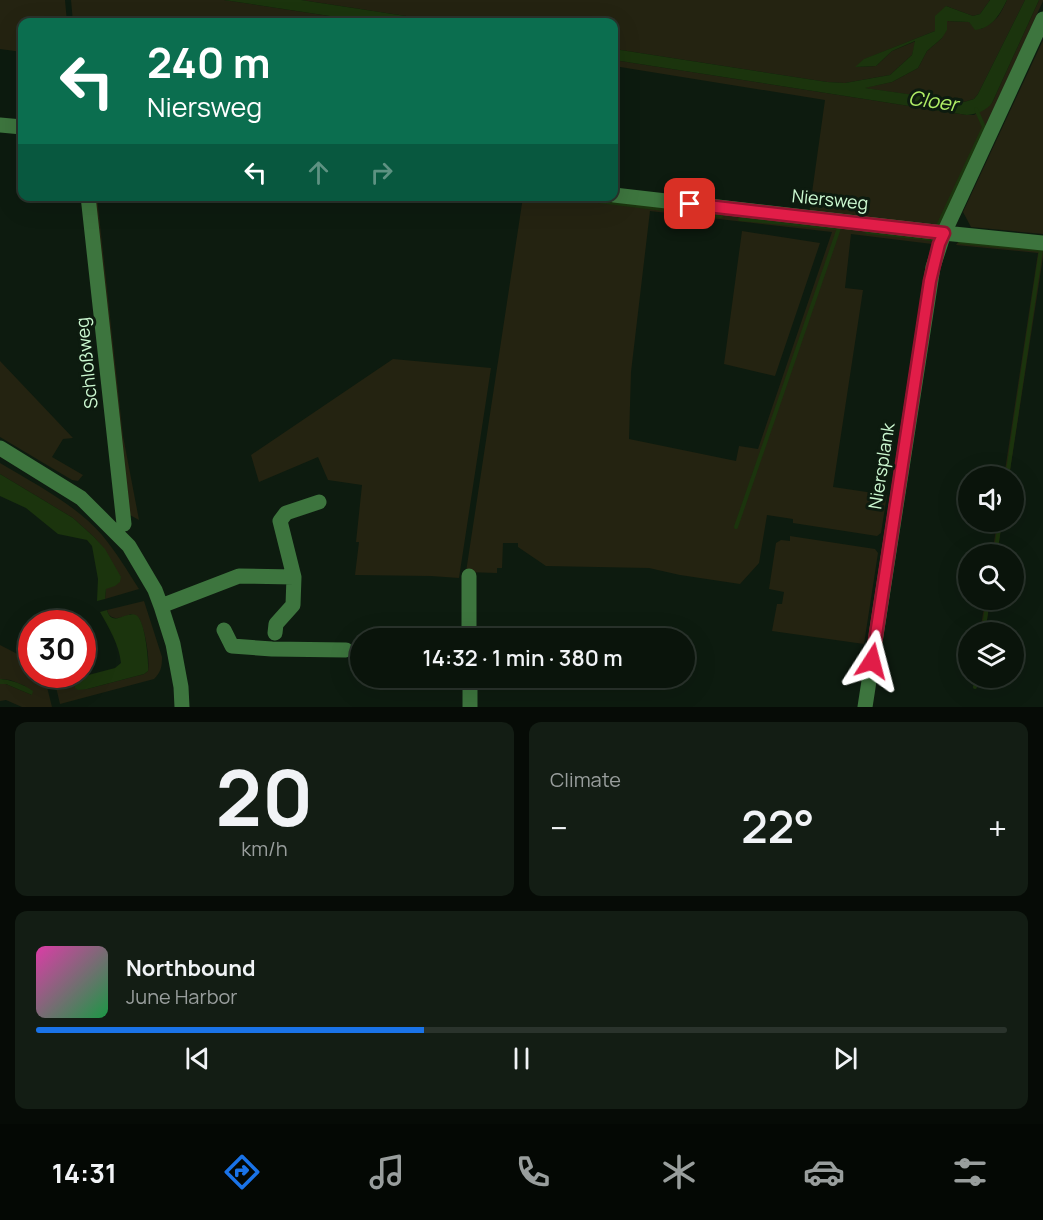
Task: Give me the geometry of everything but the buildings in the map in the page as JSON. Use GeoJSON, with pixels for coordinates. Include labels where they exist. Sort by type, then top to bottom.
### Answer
{"type":"FeatureCollection","features":[{"type":"Feature","properties":{"kind":"street","name":"Niersplank"},"geometry":{"type":"LineString","coordinates":[[865,707],[930,281],[939,244],[1043,19]]}},
{"type":"Feature","properties":{"kind":"street"},"geometry":{"type":"LineString","coordinates":[[0,125],[18,127]]}},
{"type":"Feature","properties":{"kind":"street","name":"Niersweg"},"geometry":{"type":"LineString","coordinates":[[618,195],[1043,243]]}},
{"type":"Feature","properties":{"kind":"street","name":"Schloßweg"},"geometry":{"type":"LineString","coordinates":[[89,201],[124,524]]}},
{"type":"Feature","properties":{"kind":"street"},"geometry":{"type":"LineString","coordinates":[[0,448],[81,498],[125,541],[155,590],[161,606],[173,644],[181,687],[182,707]]}},
{"type":"Feature","properties":{"kind":"street"},"geometry":{"type":"LineString","coordinates":[[275,633],[276,624],[292,605],[294,577],[280,521],[286,513],[319,502]]}},
{"type":"Feature","properties":{"kind":"street"},"geometry":{"type":"LineString","coordinates":[[161,606],[239,576],[294,577]]}},
{"type":"Feature","properties":{"kind":"street"},"geometry":{"type":"LineString","coordinates":[[469,576],[469,628]]}},
{"type":"Feature","properties":{"kind":"street"},"geometry":{"type":"LineString","coordinates":[[224,630],[232,646],[346,650]]}},
{"type":"Feature","properties":{"kind":"street"},"geometry":{"type":"LineString","coordinates":[[470,688],[470,707]]}},
{"type":"Feature","properties":{"kind":"shaded area"},"geometry":{"type":"Polygon","coordinates":[[[0,0],[65,0],[67,18],[18,18],[18,51],[0,49],[0,0]]]}},
{"type":"Feature","properties":{"kind":"shaded area"},"geometry":{"type":"Polygon","coordinates":[[[71,0],[224,0],[343,18],[73,18],[71,0]]]}},
{"type":"Feature","properties":{"kind":"shaded area"},"geometry":{"type":"Polygon","coordinates":[[[301,0],[990,0],[980,14],[973,16],[946,6],[935,31],[865,59],[856,67],[876,66],[892,51],[916,41],[912,55],[890,75],[845,83],[618,50],[618,18],[419,18],[301,0]]]}},
{"type":"Feature","properties":{"kind":"shaded area"},"geometry":{"type":"Polygon","coordinates":[[[1007,0],[1025,0],[974,99],[964,102],[863,88],[892,82],[918,68],[927,51],[942,38],[947,21],[969,22],[981,29],[997,17],[1007,0]]]}},
{"type":"Feature","properties":{"kind":"shaded area"},"geometry":{"type":"Polygon","coordinates":[[[1039,0],[1043,0],[939,229],[809,214],[825,100],[618,67],[618,61],[967,115],[974,115],[992,103],[1039,0]]]}},
{"type":"Feature","properties":{"kind":"shaded area"},"geometry":{"type":"Polygon","coordinates":[[[1043,40],[1043,234],[971,227],[963,212],[1043,40]]]}},
{"type":"Feature","properties":{"kind":"shaded area"},"geometry":{"type":"Polygon","coordinates":[[[618,200],[936,237],[932,244],[851,234],[845,288],[863,290],[833,487],[887,495],[881,533],[877,536],[793,523],[793,519],[767,515],[759,563],[740,584],[649,568],[546,566],[518,547],[518,543],[503,543],[502,568],[497,568],[497,573],[466,572],[522,201],[618,200]],[[650,211],[631,372],[629,439],[736,461],[739,446],[758,449],[832,232],[650,211]]]}},
{"type":"Feature","properties":{"kind":"shaded area"},"geometry":{"type":"Polygon","coordinates":[[[92,201],[97,201],[123,436],[139,520],[128,514],[92,201]]]}},
{"type":"Feature","properties":{"kind":"shaded area"},"geometry":{"type":"Polygon","coordinates":[[[742,231],[820,243],[775,376],[724,364],[742,231]]]}},
{"type":"Feature","properties":{"kind":"shaded area"},"geometry":{"type":"Polygon","coordinates":[[[960,239],[1043,248],[1011,466],[1006,466],[1038,253],[956,245],[960,239]]]}},
{"type":"Feature","properties":{"kind":"shaded area"},"geometry":{"type":"Polygon","coordinates":[[[393,359],[491,368],[459,578],[355,575],[362,485],[328,480],[318,457],[259,482],[251,455],[393,359]]]}},
{"type":"Feature","properties":{"kind":"shaded area"},"geometry":{"type":"Polygon","coordinates":[[[0,361],[73,438],[63,439],[52,457],[83,475],[78,481],[72,480],[0,437],[0,361]]]}},
{"type":"Feature","properties":{"kind":"shaded area"},"geometry":{"type":"Polygon","coordinates":[[[0,463],[54,495],[80,514],[102,535],[139,589],[105,599],[104,549],[73,518],[0,474],[0,463]]]}},
{"type":"Feature","properties":{"kind":"shaded area"},"geometry":{"type":"Polygon","coordinates":[[[995,532],[1000,532],[999,544],[994,544],[995,532]]]}},
{"type":"Feature","properties":{"kind":"shaded area"},"geometry":{"type":"Polygon","coordinates":[[[790,536],[875,549],[878,553],[864,644],[772,631],[777,604],[782,604],[784,592],[769,589],[776,543],[781,540],[790,541],[790,536]]]}},
{"type":"Feature","properties":{"kind":"shaded area"},"geometry":{"type":"Polygon","coordinates":[[[144,601],[162,657],[161,669],[154,679],[60,704],[56,688],[96,688],[148,671],[146,644],[139,618],[131,614],[114,618],[107,610],[144,601]]]}},
{"type":"Feature","properties":{"kind":"shaded area"},"geometry":{"type":"Polygon","coordinates":[[[983,610],[988,610],[987,622],[982,622],[983,610]]]}},
{"type":"Feature","properties":{"kind":"shaded area"},"geometry":{"type":"Polygon","coordinates":[[[0,645],[18,654],[18,683],[0,679],[0,645]]]}},
{"type":"Feature","properties":{"kind":"shaded area"},"geometry":{"type":"Polygon","coordinates":[[[0,684],[6,684],[32,695],[27,688],[47,688],[52,707],[22,707],[6,700],[0,701],[0,684]]]}},
{"type":"Feature","properties":{"kind":"water"},"geometry":{"type":"Polygon","coordinates":[[[224,0],[301,0],[419,18],[343,18],[224,0]]]}},
{"type":"Feature","properties":{"kind":"water","name":"Cloer"},"geometry":{"type":"Polygon","coordinates":[[[990,0],[1007,0],[999,15],[981,29],[975,30],[969,22],[947,21],[947,30],[942,38],[927,51],[918,68],[892,82],[865,88],[964,102],[974,99],[1025,0],[1039,0],[992,103],[984,110],[971,115],[618,61],[618,50],[845,83],[890,75],[912,55],[915,41],[892,51],[876,66],[855,67],[864,59],[935,31],[935,16],[946,6],[973,16],[980,14],[990,0]]]}},
{"type":"Feature","properties":{"kind":"water"},"geometry":{"type":"Polygon","coordinates":[[[0,474],[73,518],[105,549],[121,577],[120,582],[115,586],[106,589],[105,599],[97,601],[98,579],[92,546],[87,540],[58,534],[26,508],[0,496],[0,474]]]}},
{"type":"Feature","properties":{"kind":"water"},"geometry":{"type":"Polygon","coordinates":[[[107,610],[112,618],[132,614],[139,618],[146,641],[148,671],[96,687],[96,673],[115,668],[121,663],[116,643],[100,612],[107,610]]]}},
{"type":"Feature","properties":{"kind":"water"},"geometry":{"type":"Polygon","coordinates":[[[0,679],[13,681],[18,683],[18,688],[28,688],[33,691],[32,695],[6,684],[0,684],[0,679]]]}},
{"type":"Feature","properties":{"kind":"waterway"},"geometry":{"type":"LineString","coordinates":[[938,226],[984,127],[976,109]]}},
{"type":"Feature","properties":{"kind":"waterway"},"geometry":{"type":"LineString","coordinates":[[599,201],[721,216]]}},
{"type":"Feature","properties":{"kind":"waterway"},"geometry":{"type":"LineString","coordinates":[[740,219],[835,228]]}},
{"type":"Feature","properties":{"kind":"waterway"},"geometry":{"type":"LineString","coordinates":[[736,527],[839,228]]}},
{"type":"Feature","properties":{"kind":"waterway"},"geometry":{"type":"LineString","coordinates":[[867,232],[932,239]]}},
{"type":"Feature","properties":{"kind":"waterway"},"geometry":{"type":"LineString","coordinates":[[960,242],[1041,250],[1009,466]]}},
{"type":"Feature","properties":{"kind":"waterway"},"geometry":{"type":"LineString","coordinates":[[997,544],[998,532]]}},
{"type":"Feature","properties":{"kind":"waterway"},"geometry":{"type":"LineString","coordinates":[[985,622],[986,610]]}},
{"type":"Feature","properties":{"kind":"route"},"geometry":{"type":"LineString","coordinates":[[690,204],[944,233],[930,281],[872,661]]}}]}
